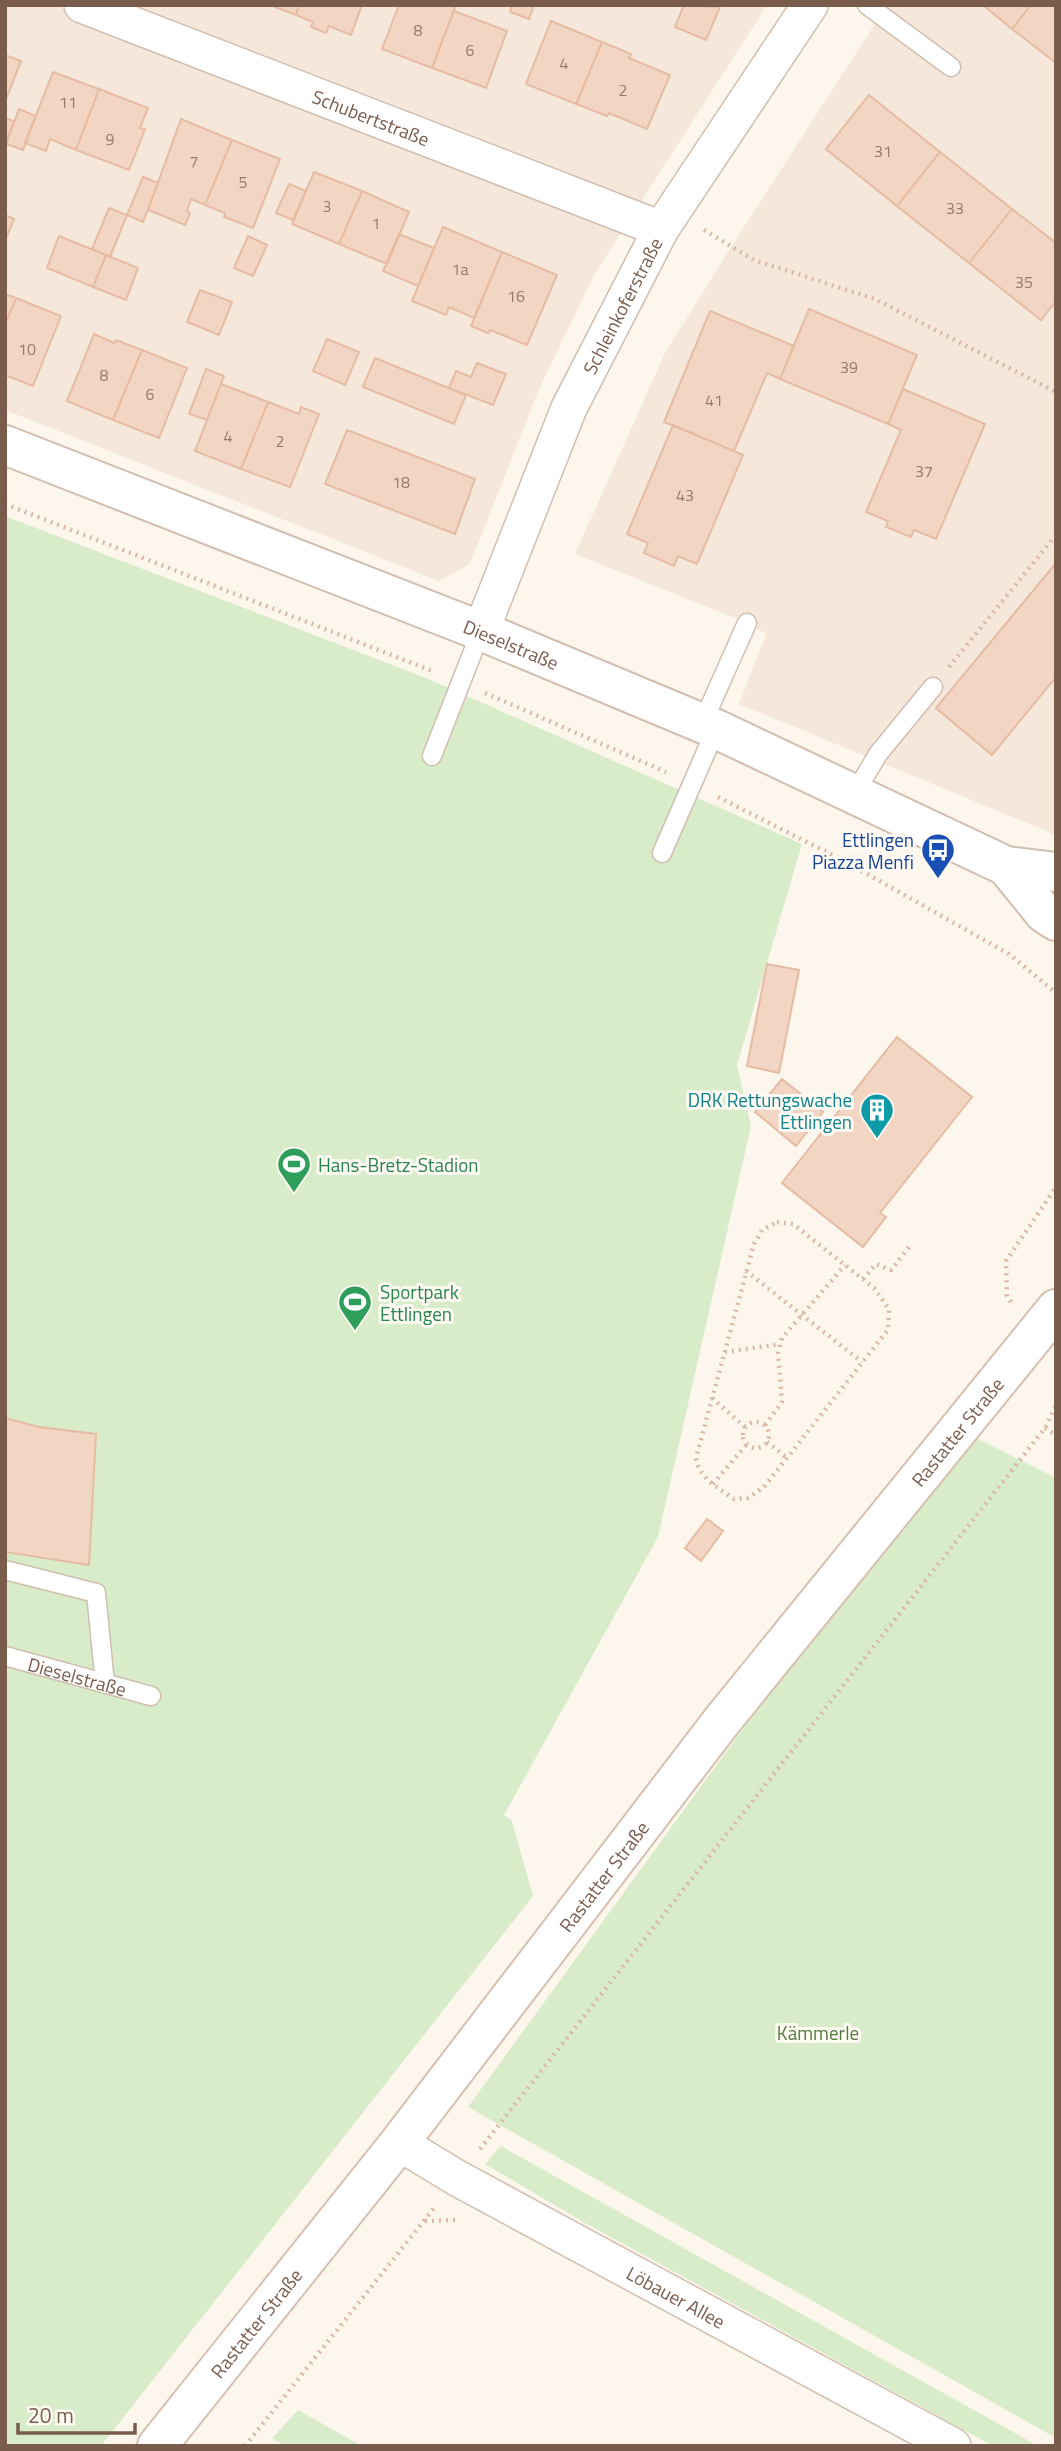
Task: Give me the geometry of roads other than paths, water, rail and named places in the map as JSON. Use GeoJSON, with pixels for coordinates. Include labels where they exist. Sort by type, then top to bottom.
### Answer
{"type":"FeatureCollection","features":[{"type":"Feature","properties":{"kind":"main road","name":"Dieselstraße"},"geometry":{"type":"LineString","coordinates":[[5,445],[481,631],[709,726],[1006,866],[1056,872]]}},
{"type":"Feature","properties":{"kind":"main road","name":"Dieselstraße"},"geometry":{"type":"LineString","coordinates":[[1006,866],[1044,913],[1056,921]]}},
{"type":"Feature","properties":{"kind":"main road","name":"Rastatter Straße"},"geometry":{"type":"LineString","coordinates":[[157,2446],[399,2143],[720,1722],[1045,1322]]}},
{"type":"Feature","properties":{"kind":"street","name":"Schubertstraße"},"geometry":{"type":"LineString","coordinates":[[82,5],[667,220]]}},
{"type":"Feature","properties":{"kind":"street","name":"Schleinkoferstraße"},"geometry":{"type":"LineString","coordinates":[[481,631],[569,408],[667,220],[810,5]]}},
{"type":"Feature","properties":{"kind":"street","name":"Löbauer Allee"},"geometry":{"type":"LineString","coordinates":[[399,2143],[457,2178],[953,2446]]}},
{"type":"Feature","properties":{"kind":"lane"},"geometry":{"type":"LineString","coordinates":[[867,5],[951,67]]}},
{"type":"Feature","properties":{"kind":"lane"},"geometry":{"type":"LineString","coordinates":[[662,853],[692,784],[709,726],[747,623]]}},
{"type":"Feature","properties":{"kind":"lane"},"geometry":{"type":"LineString","coordinates":[[432,756],[481,631]]}},
{"type":"Feature","properties":{"kind":"lane"},"geometry":{"type":"LineString","coordinates":[[855,793],[878,754],[933,687]]}},
{"type":"Feature","properties":{"kind":"lane"},"geometry":{"type":"LineString","coordinates":[[5,1570],[96,1593],[105,1684]]}},
{"type":"Feature","properties":{"kind":"lane","name":"Dieselstraße"},"geometry":{"type":"LineString","coordinates":[[5,1656],[151,1696]]}},
{"type":"Feature","properties":{"kind":"place","name":"Ettlingen Piazza Menfi"},"geometry":{"type":"Point","coordinates":[938,880]}},
{"type":"Feature","properties":{"kind":"place","name":"DRK Rettungswache Ettlingen"},"geometry":{"type":"Point","coordinates":[877,1140]}},
{"type":"Feature","properties":{"kind":"place","name":"Hans-Bretz-Stadion"},"geometry":{"type":"Point","coordinates":[294,1194]}},
{"type":"Feature","properties":{"kind":"place","name":"Sportpark Ettlingen"},"geometry":{"type":"Point","coordinates":[355,1332]}},
{"type":"Feature","properties":{"kind":"park label","name":"Kämmerle"},"geometry":{"type":"Point","coordinates":[818,2032]}}]}
